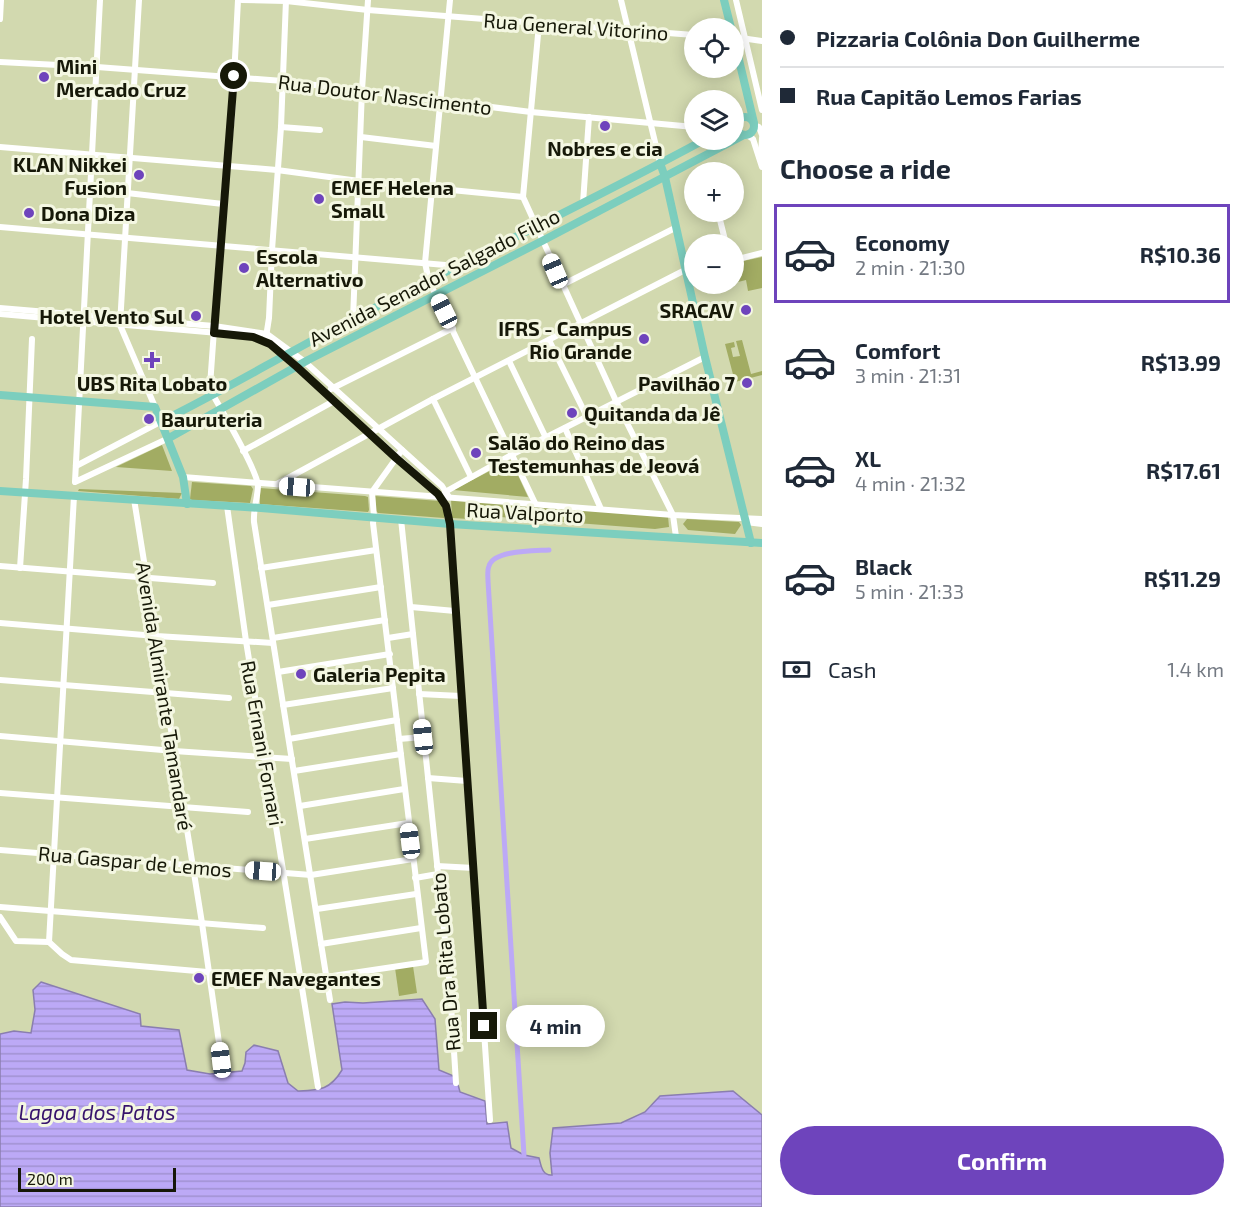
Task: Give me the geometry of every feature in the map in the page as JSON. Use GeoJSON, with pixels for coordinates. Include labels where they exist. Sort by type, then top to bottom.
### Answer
{"type":"FeatureCollection","features":[{"type":"Feature","properties":{"kind":"main road"},"geometry":{"type":"LineString","coordinates":[[724,0],[728,18]]}},
{"type":"Feature","properties":{"kind":"main road"},"geometry":{"type":"LineString","coordinates":[[742,78],[747,100],[757,126]]}},
{"type":"Feature","properties":{"kind":"main road"},"geometry":{"type":"LineString","coordinates":[[744,113],[747,100]]}},
{"type":"Feature","properties":{"kind":"main road"},"geometry":{"type":"LineString","coordinates":[[744,117],[750,118],[757,126]]}},
{"type":"Feature","properties":{"kind":"main road"},"geometry":{"type":"LineString","coordinates":[[756,137],[752,132],[757,126]]}},
{"type":"Feature","properties":{"kind":"main road","name":"Avenida Senador Salgado Filho"},"geometry":{"type":"LineString","coordinates":[[169,438],[305,362],[725,145],[756,137]]}},
{"type":"Feature","properties":{"kind":"main road","name":"Avenida Senador Salgado Filho"},"geometry":{"type":"LineString","coordinates":[[162,421],[353,319],[685,150]]}},
{"type":"Feature","properties":{"kind":"main road"},"geometry":{"type":"LineString","coordinates":[[660,163],[684,266]]}},
{"type":"Feature","properties":{"kind":"main road"},"geometry":{"type":"LineString","coordinates":[[691,294],[751,543]]}},
{"type":"Feature","properties":{"kind":"main road"},"geometry":{"type":"LineString","coordinates":[[0,395],[155,407],[183,477],[187,504]]}},
{"type":"Feature","properties":{"kind":"main road","name":"Rua Valporto"},"geometry":{"type":"LineString","coordinates":[[0,491],[134,499],[450,524],[762,543]]}},
{"type":"Feature","properties":{"kind":"street"},"geometry":{"type":"LineString","coordinates":[[0,19],[1,0]]}},
{"type":"Feature","properties":{"kind":"street"},"geometry":{"type":"LineString","coordinates":[[76,466],[100,0]]}},
{"type":"Feature","properties":{"kind":"street"},"geometry":{"type":"LineString","coordinates":[[139,0],[120,322],[155,407]]}},
{"type":"Feature","properties":{"kind":"street"},"geometry":{"type":"LineString","coordinates":[[240,0],[210,378],[213,395],[258,484],[253,508],[254,522],[330,1000]]}},
{"type":"Feature","properties":{"kind":"street","name":"Rua General Vitorino"},"geometry":{"type":"LineString","coordinates":[[240,0],[286,1],[368,10],[684,34]]}},
{"type":"Feature","properties":{"kind":"street"},"geometry":{"type":"LineString","coordinates":[[353,319],[368,0]]}},
{"type":"Feature","properties":{"kind":"street"},"geometry":{"type":"LineString","coordinates":[[450,0],[434,188],[425,263],[429,280],[535,503]]}},
{"type":"Feature","properties":{"kind":"street"},"geometry":{"type":"LineString","coordinates":[[621,0],[660,163]]}},
{"type":"Feature","properties":{"kind":"street"},"geometry":{"type":"LineString","coordinates":[[736,0],[762,110]]}},
{"type":"Feature","properties":{"kind":"street"},"geometry":{"type":"LineString","coordinates":[[266,337],[281,127],[286,1]]}},
{"type":"Feature","properties":{"kind":"street"},"geometry":{"type":"LineString","coordinates":[[539,24],[523,197],[615,401],[673,515],[676,537]]}},
{"type":"Feature","properties":{"kind":"street"},"geometry":{"type":"LineString","coordinates":[[746,38],[762,41]]}},
{"type":"Feature","properties":{"kind":"street","name":"Rua Doutor Nascimento"},"geometry":{"type":"LineString","coordinates":[[1,64],[97,67],[234,76],[531,112],[684,126]]}},
{"type":"Feature","properties":{"kind":"street"},"geometry":{"type":"LineString","coordinates":[[583,203],[589,117]]}},
{"type":"Feature","properties":{"kind":"street"},"geometry":{"type":"LineString","coordinates":[[757,126],[756,137],[761,164]]}},
{"type":"Feature","properties":{"kind":"street"},"geometry":{"type":"LineString","coordinates":[[281,127],[320,130]]}},
{"type":"Feature","properties":{"kind":"street"},"geometry":{"type":"LineString","coordinates":[[361,137],[436,146]]}},
{"type":"Feature","properties":{"kind":"street"},"geometry":{"type":"LineString","coordinates":[[0,147],[277,170],[358,181],[523,197]]}},
{"type":"Feature","properties":{"kind":"street"},"geometry":{"type":"LineString","coordinates":[[127,193],[223,204]]}},
{"type":"Feature","properties":{"kind":"street"},"geometry":{"type":"LineString","coordinates":[[0,227],[457,266]]}},
{"type":"Feature","properties":{"kind":"street"},"geometry":{"type":"LineString","coordinates":[[562,285],[675,228]]}},
{"type":"Feature","properties":{"kind":"street"},"geometry":{"type":"LineString","coordinates":[[744,258],[762,254]]}},
{"type":"Feature","properties":{"kind":"street"},"geometry":{"type":"LineString","coordinates":[[276,485],[433,399],[684,271]]}},
{"type":"Feature","properties":{"kind":"street"},"geometry":{"type":"LineString","coordinates":[[0,308],[34,314],[214,329],[253,337],[266,337],[289,354],[305,362],[448,493]]}},
{"type":"Feature","properties":{"kind":"street"},"geometry":{"type":"LineString","coordinates":[[0,314],[34,314]]}},
{"type":"Feature","properties":{"kind":"street"},"geometry":{"type":"LineString","coordinates":[[325,392],[453,328]]}},
{"type":"Feature","properties":{"kind":"street"},"geometry":{"type":"LineString","coordinates":[[20,568],[32,339]]}},
{"type":"Feature","properties":{"kind":"street"},"geometry":{"type":"LineString","coordinates":[[549,340],[587,417]]}},
{"type":"Feature","properties":{"kind":"street"},"geometry":{"type":"LineString","coordinates":[[289,354],[297,367],[370,435],[441,496],[446,506],[450,524],[490,1120]]}},
{"type":"Feature","properties":{"kind":"street"},"geometry":{"type":"LineString","coordinates":[[441,496],[513,454],[705,357]]}},
{"type":"Feature","properties":{"kind":"street"},"geometry":{"type":"LineString","coordinates":[[509,361],[546,438]]}},
{"type":"Feature","properties":{"kind":"street"},"geometry":{"type":"LineString","coordinates":[[433,399],[471,477]]}},
{"type":"Feature","properties":{"kind":"street"},"geometry":{"type":"LineString","coordinates":[[243,451],[334,401]]}},
{"type":"Feature","properties":{"kind":"street","name":"Avenida Senador Salgado Filho"},"geometry":{"type":"LineString","coordinates":[[162,421],[76,466],[75,482],[169,438]]}},
{"type":"Feature","properties":{"kind":"street"},"geometry":{"type":"LineString","coordinates":[[565,428],[601,509]]}},
{"type":"Feature","properties":{"kind":"street"},"geometry":{"type":"LineString","coordinates":[[326,977],[426,962],[373,523],[372,492],[402,450]]}},
{"type":"Feature","properties":{"kind":"street","name":"Rua Valporto"},"geometry":{"type":"LineString","coordinates":[[183,477],[441,496]]}},
{"type":"Feature","properties":{"kind":"street"},"geometry":{"type":"LineString","coordinates":[[446,506],[448,493]]}},
{"type":"Feature","properties":{"kind":"street","name":"Rua Valporto"},"geometry":{"type":"LineString","coordinates":[[448,493],[601,509],[746,520]]}},
{"type":"Feature","properties":{"kind":"street"},"geometry":{"type":"LineString","coordinates":[[49,942],[74,496]]}},
{"type":"Feature","properties":{"kind":"street","name":"Avenida Almirante Tamandaré"},"geometry":{"type":"LineString","coordinates":[[134,499],[202,923],[223,1071]]}},
{"type":"Feature","properties":{"kind":"street","name":"Rua Ernani Fornari"},"geometry":{"type":"LineString","coordinates":[[226,506],[318,1087]]}},
{"type":"Feature","properties":{"kind":"street","name":"Rua Dra Rita Lobato"},"geometry":{"type":"LineString","coordinates":[[401,519],[450,988],[456,1083]]}},
{"type":"Feature","properties":{"kind":"street"},"geometry":{"type":"LineString","coordinates":[[746,520],[762,519]]}},
{"type":"Feature","properties":{"kind":"street"},"geometry":{"type":"LineString","coordinates":[[746,520],[762,524]]}},
{"type":"Feature","properties":{"kind":"street"},"geometry":{"type":"LineString","coordinates":[[261,568],[376,550]]}},
{"type":"Feature","properties":{"kind":"street"},"geometry":{"type":"LineString","coordinates":[[0,566],[213,583]]}},
{"type":"Feature","properties":{"kind":"street"},"geometry":{"type":"LineString","coordinates":[[268,605],[381,587]]}},
{"type":"Feature","properties":{"kind":"street"},"geometry":{"type":"LineString","coordinates":[[411,607],[455,611]]}},
{"type":"Feature","properties":{"kind":"street"},"geometry":{"type":"LineString","coordinates":[[0,622],[156,636],[246,641],[273,640],[385,620]]}},
{"type":"Feature","properties":{"kind":"street"},"geometry":{"type":"LineString","coordinates":[[388,638],[413,634]]}},
{"type":"Feature","properties":{"kind":"street"},"geometry":{"type":"LineString","coordinates":[[278,672],[390,654]]}},
{"type":"Feature","properties":{"kind":"street"},"geometry":{"type":"LineString","coordinates":[[0,680],[229,698]]}},
{"type":"Feature","properties":{"kind":"street"},"geometry":{"type":"LineString","coordinates":[[283,705],[393,688]]}},
{"type":"Feature","properties":{"kind":"street"},"geometry":{"type":"LineString","coordinates":[[419,694],[461,696]]}},
{"type":"Feature","properties":{"kind":"street"},"geometry":{"type":"LineString","coordinates":[[289,739],[397,720]]}},
{"type":"Feature","properties":{"kind":"street"},"geometry":{"type":"LineString","coordinates":[[0,736],[292,759]]}},
{"type":"Feature","properties":{"kind":"street"},"geometry":{"type":"LineString","coordinates":[[399,740],[423,737]]}},
{"type":"Feature","properties":{"kind":"street"},"geometry":{"type":"LineString","coordinates":[[294,771],[401,754]]}},
{"type":"Feature","properties":{"kind":"street"},"geometry":{"type":"LineString","coordinates":[[428,778],[467,782]]}},
{"type":"Feature","properties":{"kind":"street"},"geometry":{"type":"LineString","coordinates":[[300,806],[404,789]]}},
{"type":"Feature","properties":{"kind":"street"},"geometry":{"type":"LineString","coordinates":[[0,793],[248,812]]}},
{"type":"Feature","properties":{"kind":"street"},"geometry":{"type":"LineString","coordinates":[[305,839],[408,823]]}},
{"type":"Feature","properties":{"kind":"street","name":"Rua Gaspar de Lemos"},"geometry":{"type":"LineString","coordinates":[[0,850],[311,875],[413,859]]}},
{"type":"Feature","properties":{"kind":"street"},"geometry":{"type":"LineString","coordinates":[[437,866],[474,868]]}},
{"type":"Feature","properties":{"kind":"street"},"geometry":{"type":"LineString","coordinates":[[415,878],[438,874]]}},
{"type":"Feature","properties":{"kind":"street"},"geometry":{"type":"LineString","coordinates":[[317,909],[416,894]]}},
{"type":"Feature","properties":{"kind":"street"},"geometry":{"type":"LineString","coordinates":[[0,907],[263,928]]}},
{"type":"Feature","properties":{"kind":"street"},"geometry":{"type":"LineString","coordinates":[[0,917],[16,941],[49,942],[70,960],[275,978]]}},
{"type":"Feature","properties":{"kind":"street"},"geometry":{"type":"LineString","coordinates":[[321,944],[421,928]]}},
{"type":"Feature","properties":{"kind":"green space"},"geometry":{"type":"Polygon","coordinates":[[[762,257],[762,288],[748,291],[746,280],[744,280],[744,261],[762,257]]]}},
{"type":"Feature","properties":{"kind":"green space"},"geometry":{"type":"Polygon","coordinates":[[[742,340],[751,374],[762,371],[762,375],[735,382],[725,344],[734,342],[735,347],[731,348],[733,357],[740,356],[736,341],[742,340]]]}},
{"type":"Feature","properties":{"kind":"green space"},"geometry":{"type":"Polygon","coordinates":[[[162,445],[172,471],[116,467],[162,445]]]}},
{"type":"Feature","properties":{"kind":"green space"},"geometry":{"type":"Polygon","coordinates":[[[511,460],[528,497],[453,490],[511,460]]]}},
{"type":"Feature","properties":{"kind":"green space"},"geometry":{"type":"Polygon","coordinates":[[[192,482],[251,486],[253,489],[250,503],[192,500],[190,499],[192,482]]]}},
{"type":"Feature","properties":{"kind":"green space"},"geometry":{"type":"Polygon","coordinates":[[[260,488],[365,496],[368,497],[369,510],[368,512],[260,504],[260,488]]]}},
{"type":"Feature","properties":{"kind":"green space"},"geometry":{"type":"Polygon","coordinates":[[[79,489],[182,493],[179,499],[78,491],[79,489]]]}},
{"type":"Feature","properties":{"kind":"green space"},"geometry":{"type":"Polygon","coordinates":[[[375,496],[439,501],[445,515],[444,518],[378,513],[375,496]]]}},
{"type":"Feature","properties":{"kind":"green space"},"geometry":{"type":"Polygon","coordinates":[[[451,499],[668,516],[669,527],[655,529],[487,516],[485,520],[452,518],[451,499]]]}},
{"type":"Feature","properties":{"kind":"green space"},"geometry":{"type":"Polygon","coordinates":[[[687,519],[739,522],[741,525],[735,534],[688,530],[683,524],[687,519]]]}},
{"type":"Feature","properties":{"kind":"green space"},"geometry":{"type":"Polygon","coordinates":[[[413,966],[417,993],[399,996],[395,968],[413,966]]]}},
{"type":"Feature","properties":{"kind":"water","name":"Lagoa dos Patos"},"geometry":{"type":"Polygon","coordinates":[[[41,982],[140,1014],[141,1026],[179,1030],[187,1070],[210,1074],[242,1071],[246,1052],[254,1045],[278,1051],[288,1083],[298,1091],[324,1088],[338,1077],[342,1070],[332,1004],[422,999],[435,1019],[439,1070],[456,1077],[460,1092],[485,1101],[487,1124],[507,1122],[511,1148],[524,1155],[539,1158],[542,1170],[549,1175],[552,1175],[550,1153],[553,1128],[621,1123],[645,1112],[660,1096],[733,1091],[762,1115],[762,1207],[0,1207],[0,1034],[14,1031],[31,1033],[35,1010],[33,990],[41,982]]]}},
{"type":"Feature","properties":{"kind":"waterway"},"geometry":{"type":"LineString","coordinates":[[524,1155],[488,571],[492,561],[506,554],[549,550]]}},
{"type":"Feature","properties":{"kind":"place","name":"Mini Mercado Cruz"},"geometry":{"type":"Point","coordinates":[44,77]}},
{"type":"Feature","properties":{"kind":"place","name":"Nobres e cia"},"geometry":{"type":"Point","coordinates":[605,126]}},
{"type":"Feature","properties":{"kind":"place","name":"KLAN Nikkei Fusion"},"geometry":{"type":"Point","coordinates":[139,175]}},
{"type":"Feature","properties":{"kind":"place","name":"EMEF Helena Small"},"geometry":{"type":"Point","coordinates":[319,199]}},
{"type":"Feature","properties":{"kind":"place","name":"Dona Diza"},"geometry":{"type":"Point","coordinates":[29,213]}},
{"type":"Feature","properties":{"kind":"place","name":"Escola Alternativo"},"geometry":{"type":"Point","coordinates":[244,268]}},
{"type":"Feature","properties":{"kind":"place","name":"SRACAV"},"geometry":{"type":"Point","coordinates":[746,310]}},
{"type":"Feature","properties":{"kind":"place","name":"Hotel Vento Sul"},"geometry":{"type":"Point","coordinates":[196,316]}},
{"type":"Feature","properties":{"kind":"place","name":"IFRS - Campus Rio Grande"},"geometry":{"type":"Point","coordinates":[644,339]}},
{"type":"Feature","properties":{"kind":"place","name":"UBS Rita Lobato"},"geometry":{"type":"Point","coordinates":[152,360]}},
{"type":"Feature","properties":{"kind":"place","name":"Pavilhão 7"},"geometry":{"type":"Point","coordinates":[747,383]}},
{"type":"Feature","properties":{"kind":"place","name":"Quitanda da Jê"},"geometry":{"type":"Point","coordinates":[572,413]}},
{"type":"Feature","properties":{"kind":"place","name":"Bauruteria"},"geometry":{"type":"Point","coordinates":[149,419]}},
{"type":"Feature","properties":{"kind":"place","name":"Salão do Reino das Testemunhas de Jeová"},"geometry":{"type":"Point","coordinates":[476,453]}},
{"type":"Feature","properties":{"kind":"place","name":"Galeria Pepita"},"geometry":{"type":"Point","coordinates":[301,674]}},
{"type":"Feature","properties":{"kind":"place","name":"EMEF Navegantes"},"geometry":{"type":"Point","coordinates":[199,978]}},
{"type":"Feature","properties":{"kind":"route"},"geometry":{"type":"LineString","coordinates":[[234,76],[214,333],[253,337],[270,344],[441,496],[446,506],[450,524],[484,1026]]}}]}
